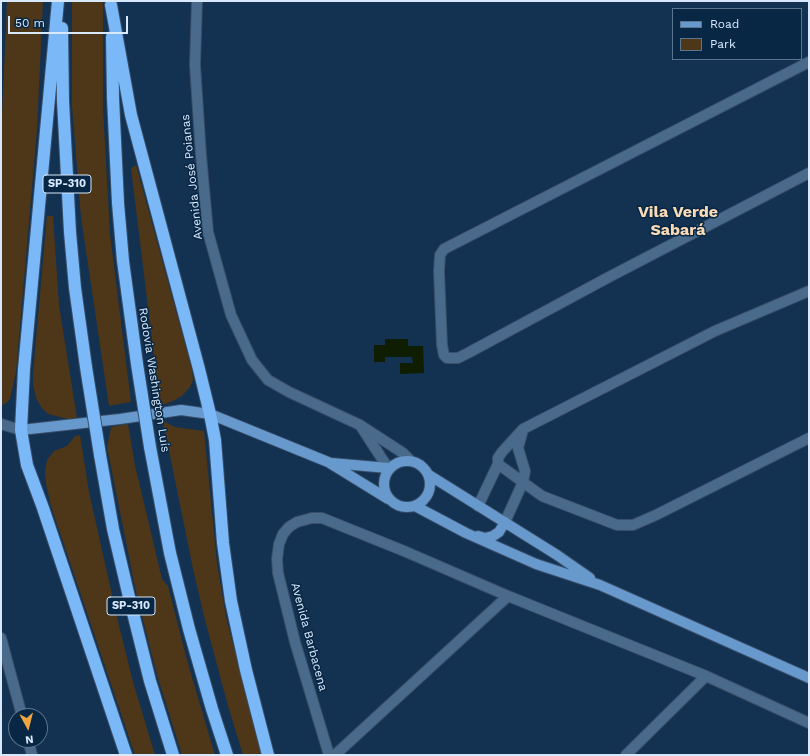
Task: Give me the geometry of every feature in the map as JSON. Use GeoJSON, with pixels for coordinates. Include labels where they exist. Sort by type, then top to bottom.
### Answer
{"type":"FeatureCollection","features":[{"type":"Feature","properties":{"kind":"highway"},"geometry":{"type":"LineString","coordinates":[[58,1],[24,369],[21,430],[27,465],[43,508],[126,755]]}},
{"type":"Feature","properties":{"kind":"highway","name":"SP-310"},"geometry":{"type":"LineString","coordinates":[[62,1],[63,101],[66,177],[76,288],[86,367],[113,529],[150,681],[173,755]]}},
{"type":"Feature","properties":{"kind":"highway"},"geometry":{"type":"LineString","coordinates":[[111,3],[133,123],[210,414],[215,440],[223,543],[231,601],[246,670],[268,755]]}},
{"type":"Feature","properties":{"kind":"highway","name":"Rodovia Washington Luís"},"geometry":{"type":"LineString","coordinates":[[111,3],[113,98],[119,210],[123,261],[137,364],[150,447],[170,553],[189,629],[227,755]]}},
{"type":"Feature","properties":{"kind":"main road"},"geometry":{"type":"LineString","coordinates":[[21,430],[120,419],[181,410],[210,414],[328,462],[394,504],[400,506],[415,506],[423,501],[428,494],[431,484],[429,475],[425,468],[410,460],[398,462],[388,468],[328,462]]}},
{"type":"Feature","properties":{"kind":"main road"},"geometry":{"type":"LineString","coordinates":[[388,468],[384,478],[383,489],[388,499]]}},
{"type":"Feature","properties":{"kind":"main road"},"geometry":{"type":"LineString","coordinates":[[429,475],[557,555],[600,585]]}},
{"type":"Feature","properties":{"kind":"main road"},"geometry":{"type":"LineString","coordinates":[[415,506],[466,534],[536,564],[600,585],[809,678]]}},
{"type":"Feature","properties":{"kind":"main road"},"geometry":{"type":"LineString","coordinates":[[466,534],[485,538],[493,536],[499,532],[505,522]]}},
{"type":"Feature","properties":{"kind":"street","name":"Avenida José Poianas"},"geometry":{"type":"LineString","coordinates":[[197,1],[195,65],[208,232],[231,315],[252,360],[268,380],[289,392],[360,425],[403,453],[410,460]]}},
{"type":"Feature","properties":{"kind":"street"},"geometry":{"type":"LineString","coordinates":[[809,62],[444,249],[440,255],[439,271],[442,345],[444,354],[447,358],[458,358],[609,277],[809,173]]}},
{"type":"Feature","properties":{"kind":"street"},"geometry":{"type":"LineString","coordinates":[[478,506],[498,464],[498,458],[523,429],[715,331],[809,291]]}},
{"type":"Feature","properties":{"kind":"street"},"geometry":{"type":"LineString","coordinates":[[1,424],[21,430]]}},
{"type":"Feature","properties":{"kind":"street"},"geometry":{"type":"LineString","coordinates":[[360,425],[388,468]]}},
{"type":"Feature","properties":{"kind":"street"},"geometry":{"type":"LineString","coordinates":[[505,522],[523,482],[525,471],[518,448],[523,429]]}},
{"type":"Feature","properties":{"kind":"street"},"geometry":{"type":"LineString","coordinates":[[498,464],[542,496],[616,525],[633,525],[656,515],[809,438]]}},
{"type":"Feature","properties":{"kind":"street","name":"Avenida Barbacena"},"geometry":{"type":"LineString","coordinates":[[329,755],[295,642],[278,573],[278,544],[282,534],[289,527],[297,522],[322,518],[404,550],[508,596]]}},
{"type":"Feature","properties":{"kind":"street"},"geometry":{"type":"LineString","coordinates":[[335,755],[508,596],[706,676],[809,723]]}},
{"type":"Feature","properties":{"kind":"street"},"geometry":{"type":"LineString","coordinates":[[1,638],[20,708]]}},
{"type":"Feature","properties":{"kind":"street"},"geometry":{"type":"LineString","coordinates":[[626,755],[706,676]]}},
{"type":"Feature","properties":{"kind":"green space"},"geometry":{"type":"Polygon","coordinates":[[[7,1],[43,1],[37,129],[16,372],[10,399],[5,404],[1,405],[1,138],[7,1]]]}},
{"type":"Feature","properties":{"kind":"green space"},"geometry":{"type":"Polygon","coordinates":[[[72,1],[103,1],[103,108],[110,234],[131,402],[109,406],[81,217],[72,106],[72,1]]]}},
{"type":"Feature","properties":{"kind":"green space"},"geometry":{"type":"Polygon","coordinates":[[[136,165],[192,370],[193,380],[190,387],[182,396],[160,406],[131,168],[136,165]]]}},
{"type":"Feature","properties":{"kind":"green space"},"geometry":{"type":"Polygon","coordinates":[[[47,216],[53,216],[59,305],[77,418],[68,419],[48,414],[41,407],[36,398],[33,385],[47,216]]]}},
{"type":"Feature","properties":{"kind":"green space"},"geometry":{"type":"Polygon","coordinates":[[[163,421],[175,427],[204,431],[217,564],[226,617],[261,755],[243,755],[228,706],[193,569],[163,421]]]}},
{"type":"Feature","properties":{"kind":"green space"},"geometry":{"type":"Polygon","coordinates":[[[128,424],[135,465],[162,579],[168,586],[188,664],[215,755],[182,755],[157,675],[136,592],[107,447],[111,427],[128,424]]]}},
{"type":"Feature","properties":{"kind":"green space"},"geometry":{"type":"Polygon","coordinates":[[[80,435],[89,492],[117,617],[133,682],[155,755],[135,755],[51,506],[46,484],[45,472],[47,460],[54,451],[67,446],[75,436],[80,435]]]}},
{"type":"Feature","properties":{"kind":"shaded area"},"geometry":{"type":"Polygon","coordinates":[[[385,339],[408,339],[408,346],[423,346],[424,373],[400,374],[400,363],[413,363],[412,357],[385,357],[385,362],[374,362],[374,345],[385,345],[385,339]]]}},
{"type":"Feature","properties":{"kind":"district","name":"Vila Verde Sabará"},"geometry":{"type":"Point","coordinates":[678,221]}}]}
